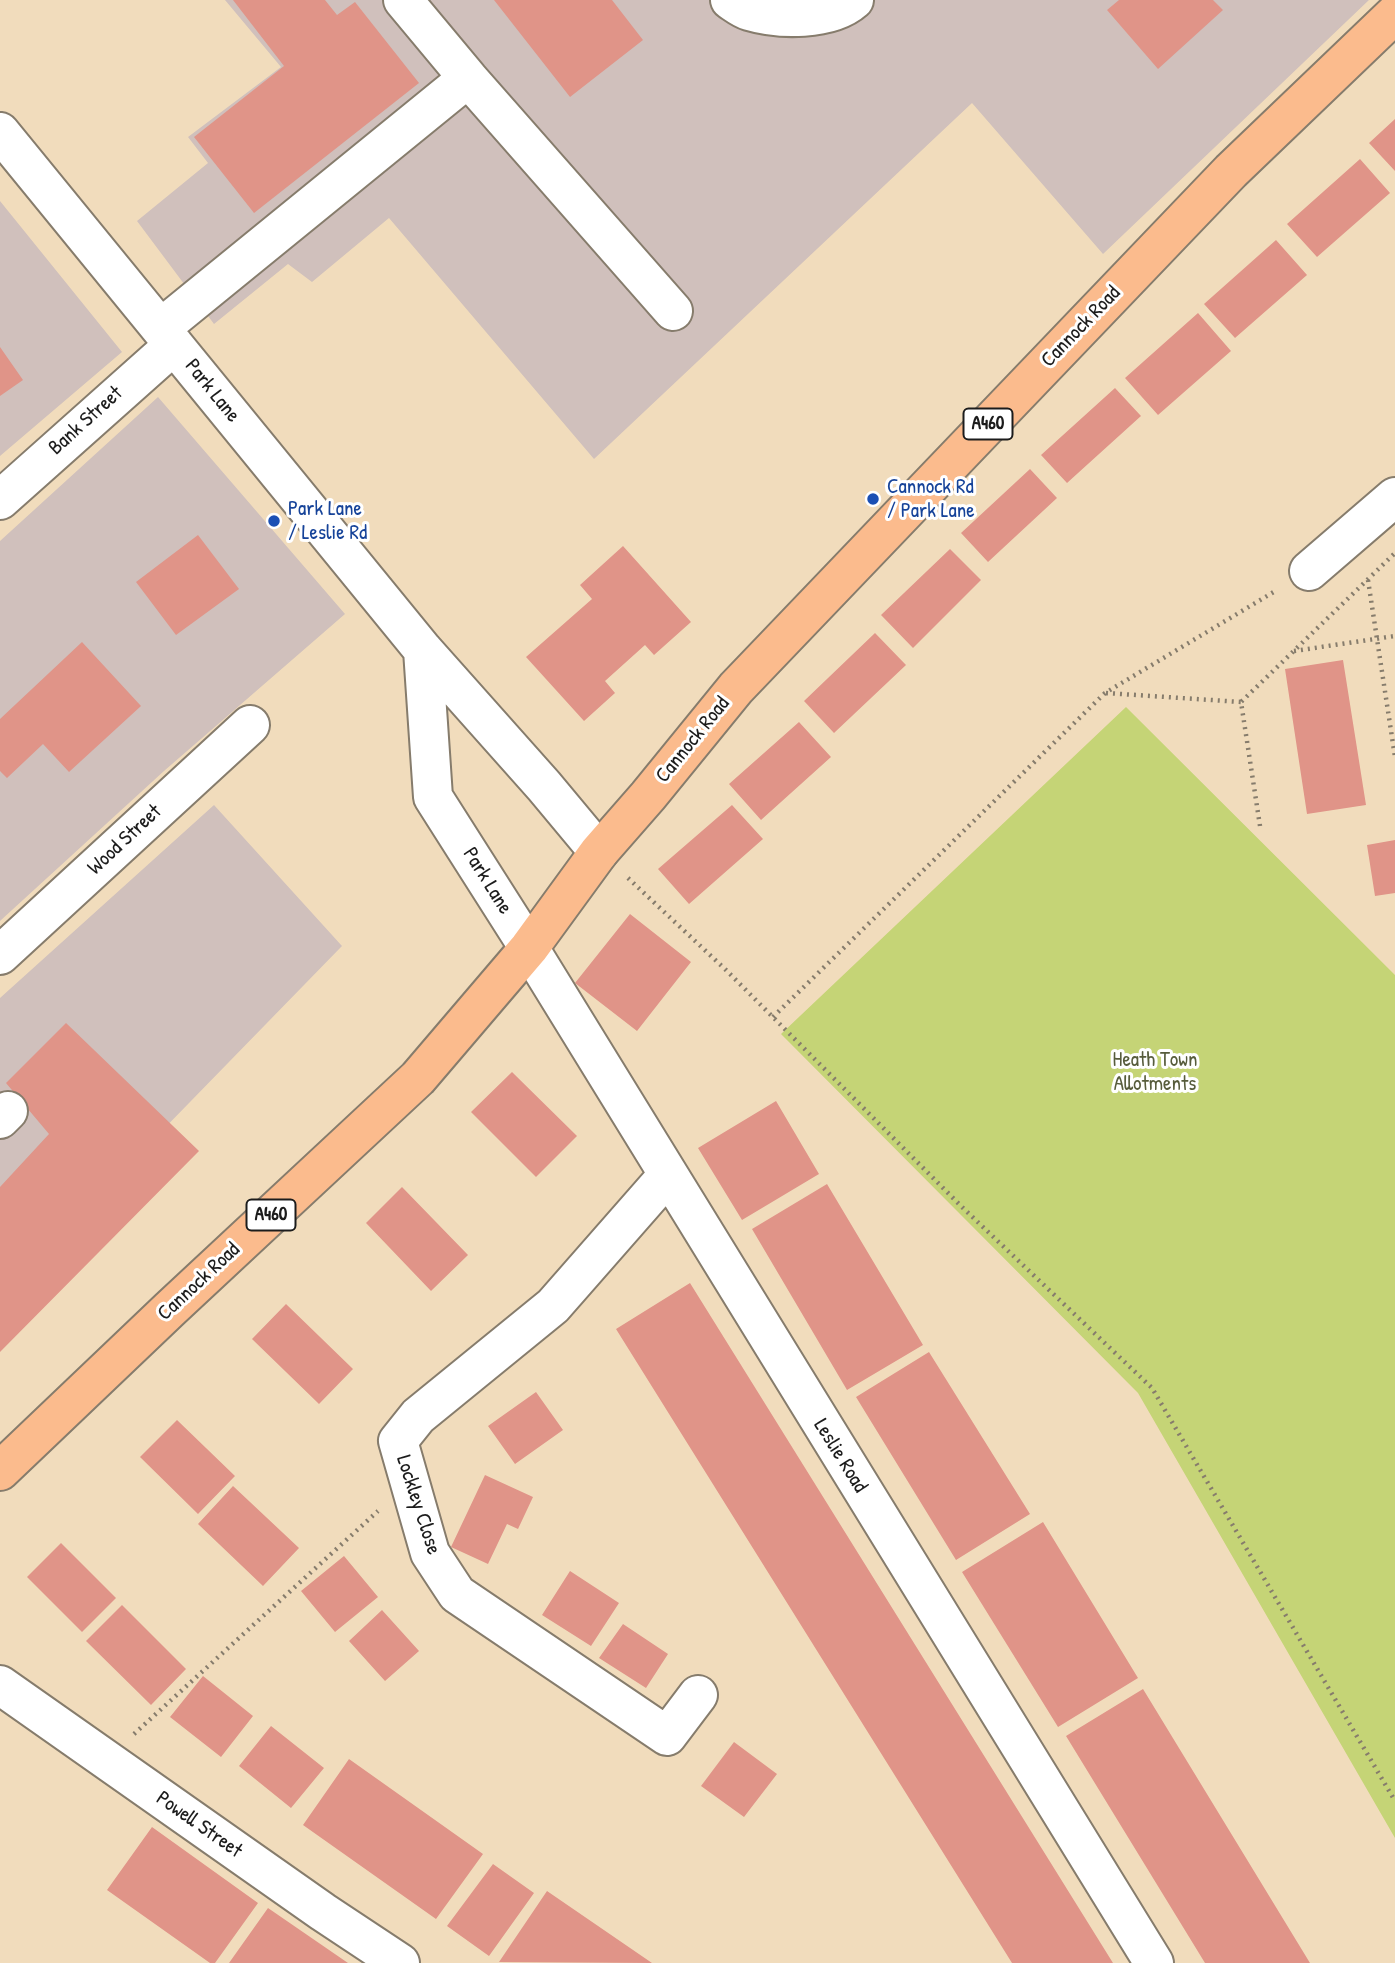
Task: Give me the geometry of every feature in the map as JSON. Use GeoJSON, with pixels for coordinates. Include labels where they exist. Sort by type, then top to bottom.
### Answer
{"type":"FeatureCollection","features":[{"type":"Feature","properties":{"kind":"highway","name":"Cannock Road"},"geometry":{"type":"LineString","coordinates":[[0,1471],[418,1078],[529,948],[599,852],[745,678],[1230,171],[1395,14]]}},
{"type":"Feature","properties":{"kind":"street"},"geometry":{"type":"LineString","coordinates":[[403,0],[673,311]]}},
{"type":"Feature","properties":{"kind":"street"},"geometry":{"type":"LineString","coordinates":[[730,0],[747,11],[789,18],[843,10],[854,0]]}},
{"type":"Feature","properties":{"kind":"street","name":"Bank Street"},"geometry":{"type":"LineString","coordinates":[[0,500],[167,337],[468,78]]}},
{"type":"Feature","properties":{"kind":"street","name":"Park Lane"},"geometry":{"type":"LineString","coordinates":[[5,147],[167,337],[423,650],[599,852]]}},
{"type":"Feature","properties":{"kind":"street"},"geometry":{"type":"LineString","coordinates":[[1309,571],[1393,503]]}},
{"type":"Feature","properties":{"kind":"street","name":"Park Lane"},"geometry":{"type":"LineString","coordinates":[[423,650],[433,797],[529,948]]}},
{"type":"Feature","properties":{"kind":"street","name":"Wood Street"},"geometry":{"type":"LineString","coordinates":[[0,955],[250,725]]}},
{"type":"Feature","properties":{"kind":"street","name":"Leslie Road"},"geometry":{"type":"LineString","coordinates":[[529,948],[1153,1963]]}},
{"type":"Feature","properties":{"kind":"street","name":"Lockley Close"},"geometry":{"type":"LineString","coordinates":[[667,1176],[553,1306],[418,1416],[398,1441],[430,1553],[457,1594],[667,1736],[698,1695]]}},
{"type":"Feature","properties":{"kind":"street","name":"Powell Street"},"geometry":{"type":"LineString","coordinates":[[0,1685],[400,1963]]}},
{"type":"Feature","properties":{"kind":"path"},"geometry":{"type":"LineString","coordinates":[[1105,692],[1241,702],[1395,553]]}},
{"type":"Feature","properties":{"kind":"path"},"geometry":{"type":"LineString","coordinates":[[773,1017],[1105,692],[1309,571]]}},
{"type":"Feature","properties":{"kind":"path"},"geometry":{"type":"LineString","coordinates":[[1368,579],[1395,757]]}},
{"type":"Feature","properties":{"kind":"path"},"geometry":{"type":"LineString","coordinates":[[1293,652],[1395,636]]}},
{"type":"Feature","properties":{"kind":"path"},"geometry":{"type":"LineString","coordinates":[[1241,702],[1260,826]]}},
{"type":"Feature","properties":{"kind":"path"},"geometry":{"type":"LineString","coordinates":[[599,852],[726,970],[962,1207],[1152,1388],[1395,1801]]}},
{"type":"Feature","properties":{"kind":"path"},"geometry":{"type":"LineString","coordinates":[[105,1760],[410,1482]]}},
{"type":"Feature","properties":{"kind":"shaded area"},"geometry":{"type":"Polygon","coordinates":[[[225,0],[1369,0],[1103,254],[972,103],[594,459],[389,218],[312,282],[288,264],[214,324],[137,221],[208,163],[188,137],[281,67],[225,0]]]}},
{"type":"Feature","properties":{"kind":"shaded area"},"geometry":{"type":"Polygon","coordinates":[[[0,201],[122,352],[0,456],[0,201]]]}},
{"type":"Feature","properties":{"kind":"shaded area"},"geometry":{"type":"Polygon","coordinates":[[[158,397],[345,614],[164,771],[0,921],[0,541],[158,397]]]}},
{"type":"Feature","properties":{"kind":"shaded area"},"geometry":{"type":"Polygon","coordinates":[[[214,805],[342,946],[0,1297],[0,998],[214,805]]]}},
{"type":"Feature","properties":{"kind":"green space","name":"Heath Town Allotments"},"geometry":{"type":"Polygon","coordinates":[[[1126,707],[1395,975],[1395,1838],[1138,1393],[781,1034],[1126,707]]]}},
{"type":"Feature","properties":{"kind":"building"},"geometry":{"type":"Polygon","coordinates":[[[233,0],[325,0],[337,15],[355,2],[419,83],[254,213],[194,137],[284,66],[233,0]]]}},
{"type":"Feature","properties":{"kind":"building"},"geometry":{"type":"Polygon","coordinates":[[[494,0],[612,0],[643,40],[570,97],[494,0]]]}},
{"type":"Feature","properties":{"kind":"building"},"geometry":{"type":"Polygon","coordinates":[[[1119,0],[1213,0],[1223,10],[1158,69],[1107,10],[1119,0]]]}},
{"type":"Feature","properties":{"kind":"building"},"geometry":{"type":"Polygon","coordinates":[[[1395,119],[1395,171],[1369,143],[1395,119]]]}},
{"type":"Feature","properties":{"kind":"building"},"geometry":{"type":"Polygon","coordinates":[[[1360,159],[1390,193],[1317,257],[1287,224],[1360,159]]]}},
{"type":"Feature","properties":{"kind":"building"},"geometry":{"type":"Polygon","coordinates":[[[1276,240],[1307,275],[1235,338],[1204,304],[1276,240]]]}},
{"type":"Feature","properties":{"kind":"building"},"geometry":{"type":"Polygon","coordinates":[[[1198,313],[1231,351],[1158,415],[1125,378],[1198,313]]]}},
{"type":"Feature","properties":{"kind":"building"},"geometry":{"type":"Polygon","coordinates":[[[0,347],[23,380],[0,396],[0,347]]]}},
{"type":"Feature","properties":{"kind":"building"},"geometry":{"type":"Polygon","coordinates":[[[1115,388],[1141,416],[1067,483],[1041,455],[1115,388]]]}},
{"type":"Feature","properties":{"kind":"building"},"geometry":{"type":"Polygon","coordinates":[[[1030,469],[1057,498],[988,562],[961,533],[1030,469]]]}},
{"type":"Feature","properties":{"kind":"building"},"geometry":{"type":"Polygon","coordinates":[[[198,535],[239,589],[176,635],[136,582],[198,535]]]}},
{"type":"Feature","properties":{"kind":"building"},"geometry":{"type":"Polygon","coordinates":[[[623,546],[691,622],[654,655],[645,645],[605,681],[615,693],[584,721],[526,657],[592,599],[580,585],[623,546]]]}},
{"type":"Feature","properties":{"kind":"building"},"geometry":{"type":"Polygon","coordinates":[[[950,549],[981,580],[913,648],[881,615],[950,549]]]}},
{"type":"Feature","properties":{"kind":"building"},"geometry":{"type":"Polygon","coordinates":[[[875,633],[906,665],[834,733],[804,701],[875,633]]]}},
{"type":"Feature","properties":{"kind":"building"},"geometry":{"type":"Polygon","coordinates":[[[82,642],[141,706],[69,772],[43,744],[7,778],[0,771],[0,719],[82,642]]]}},
{"type":"Feature","properties":{"kind":"building"},"geometry":{"type":"Polygon","coordinates":[[[1343,660],[1366,805],[1307,814],[1285,669],[1343,660]]]}},
{"type":"Feature","properties":{"kind":"building"},"geometry":{"type":"Polygon","coordinates":[[[799,722],[831,757],[761,820],[729,784],[799,722]]]}},
{"type":"Feature","properties":{"kind":"building"},"geometry":{"type":"Polygon","coordinates":[[[732,805],[763,839],[689,904],[658,869],[732,805]]]}},
{"type":"Feature","properties":{"kind":"building"},"geometry":{"type":"Polygon","coordinates":[[[1395,840],[1395,893],[1375,896],[1367,845],[1395,840]]]}},
{"type":"Feature","properties":{"kind":"building"},"geometry":{"type":"Polygon","coordinates":[[[630,914],[691,962],[637,1031],[575,983],[630,914]]]}},
{"type":"Feature","properties":{"kind":"building"},"geometry":{"type":"Polygon","coordinates":[[[66,1023],[199,1151],[0,1352],[0,1187],[49,1134],[6,1083],[66,1023]]]}},
{"type":"Feature","properties":{"kind":"building"},"geometry":{"type":"Polygon","coordinates":[[[512,1072],[577,1136],[536,1177],[471,1112],[512,1072]]]}},
{"type":"Feature","properties":{"kind":"building"},"geometry":{"type":"Polygon","coordinates":[[[776,1101],[819,1174],[742,1220],[698,1148],[776,1101]]]}},
{"type":"Feature","properties":{"kind":"building"},"geometry":{"type":"Polygon","coordinates":[[[827,1184],[923,1345],[847,1390],[752,1229],[827,1184]]]}},
{"type":"Feature","properties":{"kind":"building"},"geometry":{"type":"Polygon","coordinates":[[[402,1187],[468,1255],[431,1291],[366,1223],[402,1187]]]}},
{"type":"Feature","properties":{"kind":"building"},"geometry":{"type":"Polygon","coordinates":[[[690,1283],[1113,1963],[1012,1963],[616,1329],[690,1283]]]}},
{"type":"Feature","properties":{"kind":"building"},"geometry":{"type":"Polygon","coordinates":[[[286,1304],[353,1369],[319,1404],[252,1339],[286,1304]]]}},
{"type":"Feature","properties":{"kind":"building"},"geometry":{"type":"Polygon","coordinates":[[[929,1352],[1030,1514],[956,1560],[856,1397],[929,1352]]]}},
{"type":"Feature","properties":{"kind":"building"},"geometry":{"type":"Polygon","coordinates":[[[536,1392],[563,1430],[515,1464],[488,1426],[536,1392]]]}},
{"type":"Feature","properties":{"kind":"building"},"geometry":{"type":"Polygon","coordinates":[[[177,1420],[235,1476],[198,1514],[140,1457],[177,1420]]]}},
{"type":"Feature","properties":{"kind":"building"},"geometry":{"type":"Polygon","coordinates":[[[485,1475],[533,1497],[518,1529],[507,1524],[488,1564],[451,1547],[485,1475]]]}},
{"type":"Feature","properties":{"kind":"building"},"geometry":{"type":"Polygon","coordinates":[[[233,1486],[299,1548],[263,1586],[198,1524],[233,1486]]]}},
{"type":"Feature","properties":{"kind":"building"},"geometry":{"type":"Polygon","coordinates":[[[1043,1522],[1138,1678],[1058,1727],[962,1572],[1043,1522]]]}},
{"type":"Feature","properties":{"kind":"building"},"geometry":{"type":"Polygon","coordinates":[[[61,1543],[116,1598],[82,1632],[27,1577],[61,1543]]]}},
{"type":"Feature","properties":{"kind":"building"},"geometry":{"type":"Polygon","coordinates":[[[344,1556],[378,1597],[335,1632],[301,1591],[344,1556]]]}},
{"type":"Feature","properties":{"kind":"building"},"geometry":{"type":"Polygon","coordinates":[[[570,1571],[619,1603],[591,1646],[542,1615],[570,1571]]]}},
{"type":"Feature","properties":{"kind":"building"},"geometry":{"type":"Polygon","coordinates":[[[122,1605],[186,1669],[151,1705],[86,1641],[122,1605]]]}},
{"type":"Feature","properties":{"kind":"building"},"geometry":{"type":"Polygon","coordinates":[[[382,1610],[419,1651],[385,1681],[349,1641],[382,1610]]]}},
{"type":"Feature","properties":{"kind":"building"},"geometry":{"type":"Polygon","coordinates":[[[623,1624],[668,1654],[646,1688],[599,1658],[623,1624]]]}},
{"type":"Feature","properties":{"kind":"building"},"geometry":{"type":"Polygon","coordinates":[[[203,1676],[253,1716],[221,1757],[170,1717],[203,1676]]]}},
{"type":"Feature","properties":{"kind":"building"},"geometry":{"type":"Polygon","coordinates":[[[1143,1689],[1310,1963],[1205,1963],[1066,1736],[1143,1689]]]}},
{"type":"Feature","properties":{"kind":"building"},"geometry":{"type":"Polygon","coordinates":[[[271,1726],[324,1768],[291,1808],[239,1766],[271,1726]]]}},
{"type":"Feature","properties":{"kind":"building"},"geometry":{"type":"Polygon","coordinates":[[[734,1742],[777,1774],[744,1817],[701,1786],[734,1742]]]}},
{"type":"Feature","properties":{"kind":"building"},"geometry":{"type":"Polygon","coordinates":[[[349,1759],[483,1854],[436,1919],[303,1825],[349,1759]]]}},
{"type":"Feature","properties":{"kind":"building"},"geometry":{"type":"Polygon","coordinates":[[[152,1827],[258,1903],[215,1963],[210,1963],[107,1890],[152,1827]]]}},
{"type":"Feature","properties":{"kind":"building"},"geometry":{"type":"Polygon","coordinates":[[[493,1864],[534,1893],[489,1956],[447,1926],[493,1864]]]}},
{"type":"Feature","properties":{"kind":"building"},"geometry":{"type":"Polygon","coordinates":[[[547,1891],[652,1963],[499,1962],[547,1891]]]}},
{"type":"Feature","properties":{"kind":"building"},"geometry":{"type":"Polygon","coordinates":[[[268,1908],[348,1963],[229,1963],[268,1908]]]}},
{"type":"Feature","properties":{"kind":"place","name":"Cannock Rd / Park Lane"},"geometry":{"type":"Point","coordinates":[873,499]}},
{"type":"Feature","properties":{"kind":"place","name":"Park Lane / Leslie Rd"},"geometry":{"type":"Point","coordinates":[274,521]}}]}
